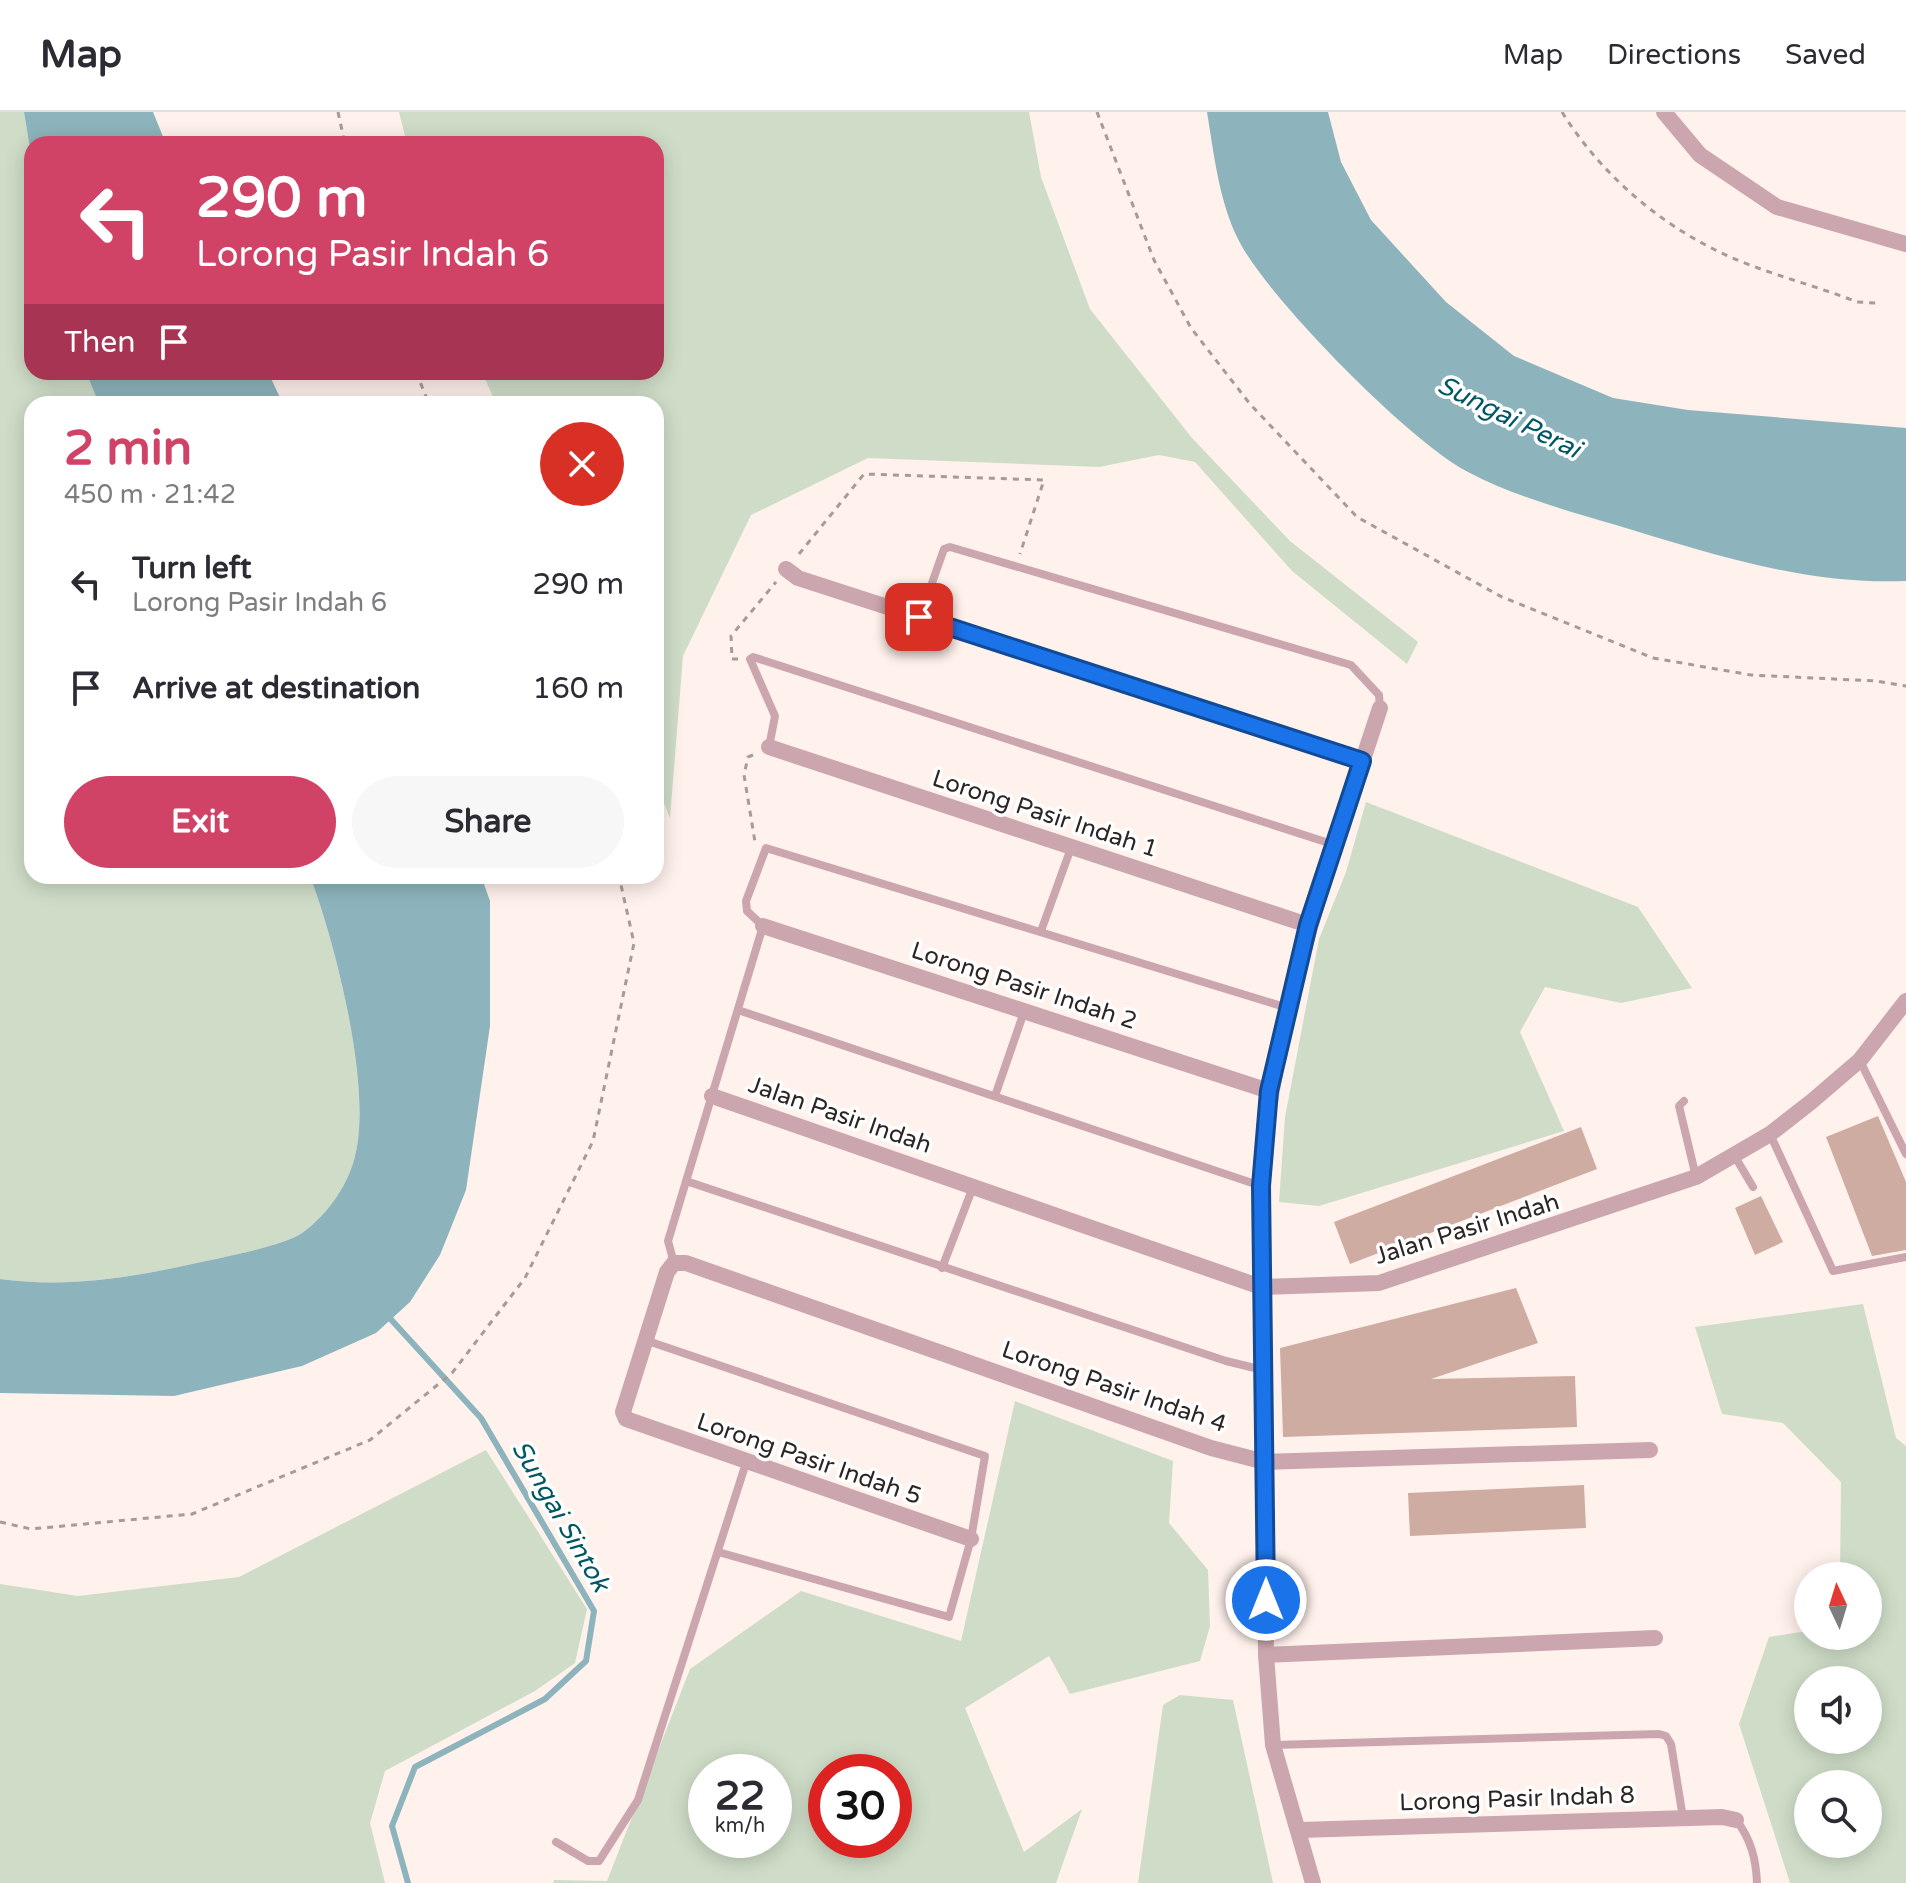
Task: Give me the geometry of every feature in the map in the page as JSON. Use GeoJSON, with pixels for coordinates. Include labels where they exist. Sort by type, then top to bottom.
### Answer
{"type":"FeatureCollection","features":[{"type":"Feature","properties":{"kind":"street"},"geometry":{"type":"LineString","coordinates":[[1664,112],[1700,155],[1777,207],[1906,244]]}},
{"type":"Feature","properties":{"kind":"street"},"geometry":{"type":"LineString","coordinates":[[786,569],[798,578],[1362,761]]}},
{"type":"Feature","properties":{"kind":"street"},"geometry":{"type":"LineString","coordinates":[[1313,1883],[1273,1745],[1266,1655],[1261,1186],[1269,1091],[1308,925],[1380,708]]}},
{"type":"Feature","properties":{"kind":"street","name":"Lorong Pasir Indah 1"},"geometry":{"type":"LineString","coordinates":[[769,747],[1308,925]]}},
{"type":"Feature","properties":{"kind":"street","name":"Lorong Pasir Indah 2"},"geometry":{"type":"LineString","coordinates":[[763,926],[1269,1091]]}},
{"type":"Feature","properties":{"kind":"street","name":"Jalan Pasir Indah"},"geometry":{"type":"LineString","coordinates":[[712,1096],[1261,1287],[1379,1283],[1623,1205],[1696,1177],[1770,1134],[1860,1060],[1906,1001]]}},
{"type":"Feature","properties":{"kind":"street"},"geometry":{"type":"LineString","coordinates":[[645,1340],[667,1272],[674,1263]]}},
{"type":"Feature","properties":{"kind":"street","name":"Lorong Pasir Indah 4"},"geometry":{"type":"LineString","coordinates":[[674,1263],[686,1263],[1211,1448],[1265,1462],[1650,1450]]}},
{"type":"Feature","properties":{"kind":"street","name":"Lorong Pasir Indah 5"},"geometry":{"type":"LineString","coordinates":[[645,1340],[623,1412],[632,1424],[971,1539]]}},
{"type":"Feature","properties":{"kind":"street"},"geometry":{"type":"LineString","coordinates":[[1266,1655],[1655,1638]]}},
{"type":"Feature","properties":{"kind":"street","name":"Lorong Pasir Indah 8"},"geometry":{"type":"LineString","coordinates":[[1300,1830],[1683,1818],[1736,1820]]}},
{"type":"Feature","properties":{"kind":"lane"},"geometry":{"type":"LineString","coordinates":[[919,617],[944,549],[950,547],[1351,665],[1379,695],[1380,708]]}},
{"type":"Feature","properties":{"kind":"lane"},"geometry":{"type":"LineString","coordinates":[[769,747],[775,716],[750,659],[753,657],[1335,845]]}},
{"type":"Feature","properties":{"kind":"lane"},"geometry":{"type":"LineString","coordinates":[[674,1263],[668,1241],[763,926],[747,911],[746,901],[763,851],[775,847],[1288,1008]]}},
{"type":"Feature","properties":{"kind":"lane"},"geometry":{"type":"LineString","coordinates":[[1041,931],[1071,848]]}},
{"type":"Feature","properties":{"kind":"lane"},"geometry":{"type":"LineString","coordinates":[[738,1010],[1261,1186]]}},
{"type":"Feature","properties":{"kind":"lane"},"geometry":{"type":"LineString","coordinates":[[995,1096],[1024,1011]]}},
{"type":"Feature","properties":{"kind":"lane"},"geometry":{"type":"LineString","coordinates":[[1860,1060],[1906,1154]]}},
{"type":"Feature","properties":{"kind":"lane"},"geometry":{"type":"LineString","coordinates":[[1684,1101],[1679,1106],[1696,1177]]}},
{"type":"Feature","properties":{"kind":"lane"},"geometry":{"type":"LineString","coordinates":[[1770,1134],[1833,1271],[1906,1257]]}},
{"type":"Feature","properties":{"kind":"lane"},"geometry":{"type":"LineString","coordinates":[[1733,1154],[1753,1187]]}},
{"type":"Feature","properties":{"kind":"lane"},"geometry":{"type":"LineString","coordinates":[[686,1181],[942,1268],[1226,1361],[1263,1370]]}},
{"type":"Feature","properties":{"kind":"lane"},"geometry":{"type":"LineString","coordinates":[[942,1268],[973,1187]]}},
{"type":"Feature","properties":{"kind":"lane"},"geometry":{"type":"LineString","coordinates":[[645,1340],[985,1456],[971,1539],[953,1612],[946,1617],[718,1552]]}},
{"type":"Feature","properties":{"kind":"lane"},"geometry":{"type":"LineString","coordinates":[[556,1842],[588,1861],[599,1861],[638,1800],[746,1463]]}},
{"type":"Feature","properties":{"kind":"lane"},"geometry":{"type":"LineString","coordinates":[[1273,1745],[1659,1734],[1666,1736],[1671,1744],[1683,1818]]}},
{"type":"Feature","properties":{"kind":"lane"},"geometry":{"type":"LineString","coordinates":[[1736,1820],[1748,1835],[1757,1883]]}},
{"type":"Feature","properties":{"kind":"path"},"geometry":{"type":"LineString","coordinates":[[338,112],[343,136]]}},
{"type":"Feature","properties":{"kind":"path"},"geometry":{"type":"LineString","coordinates":[[1097,112],[1154,260],[1191,328],[1260,415],[1357,517],[1502,597],[1653,658],[1751,675],[1876,681],[1906,686]]}},
{"type":"Feature","properties":{"kind":"path"},"geometry":{"type":"LineString","coordinates":[[1562,112],[1580,141],[1660,219],[1742,262],[1857,302],[1876,303]]}},
{"type":"Feature","properties":{"kind":"path"},"geometry":{"type":"LineString","coordinates":[[750,659],[732,659],[731,636],[864,474],[1044,480],[1016,568]]}},
{"type":"Feature","properties":{"kind":"path"},"geometry":{"type":"LineString","coordinates":[[763,851],[752,840],[744,775],[748,757],[769,747]]}},
{"type":"Feature","properties":{"kind":"path"},"geometry":{"type":"LineString","coordinates":[[0,1522],[31,1529],[192,1514],[370,1440],[452,1373],[525,1278],[593,1141],[634,943],[621,884]]}},
{"type":"Feature","properties":{"kind":"green space"},"geometry":{"type":"Polygon","coordinates":[[[0,112],[24,112],[28,136],[24,136],[24,380],[89,380],[96,396],[24,396],[24,884],[313,884],[349,1017],[359,1096],[359,1131],[354,1160],[340,1191],[311,1226],[292,1238],[144,1274],[72,1282],[0,1279],[0,112]]]}},
{"type":"Feature","properties":{"kind":"green space"},"geometry":{"type":"Polygon","coordinates":[[[399,112],[1029,112],[1041,177],[1090,309],[1192,438],[1290,541],[1418,642],[1407,664],[1292,571],[1195,462],[1159,455],[1099,467],[868,458],[751,515],[683,656],[670,818],[664,803],[664,396],[492,396],[486,380],[664,380],[664,136],[405,136],[399,112]]]}},
{"type":"Feature","properties":{"kind":"green space"},"geometry":{"type":"Polygon","coordinates":[[[1366,802],[1638,907],[1692,988],[1621,1003],[1545,987],[1520,1032],[1564,1131],[1319,1206],[1279,1202],[1285,1117],[1319,939],[1346,872],[1366,802]]]}},
{"type":"Feature","properties":{"kind":"green space"},"geometry":{"type":"Polygon","coordinates":[[[1863,1304],[1896,1438],[1906,1446],[1906,1883],[1790,1883],[1739,1724],[1769,1637],[1794,1633],[1794,1650],[1882,1650],[1882,1562],[1840,1562],[1841,1482],[1783,1423],[1722,1414],[1695,1327],[1863,1304]]]}},
{"type":"Feature","properties":{"kind":"green space"},"geometry":{"type":"Polygon","coordinates":[[[1015,1401],[1173,1461],[1169,1523],[1208,1570],[1210,1626],[1200,1661],[1070,1694],[1049,1656],[965,1708],[1024,1852],[1082,1809],[1056,1883],[553,1883],[554,1880],[607,1881],[690,1669],[801,1591],[961,1641],[1015,1401]]]}},
{"type":"Feature","properties":{"kind":"green space"},"geometry":{"type":"Polygon","coordinates":[[[486,1450],[587,1609],[575,1663],[535,1691],[385,1771],[370,1823],[385,1883],[0,1883],[0,1584],[78,1596],[239,1577],[486,1450]]]}},
{"type":"Feature","properties":{"kind":"green space"},"geometry":{"type":"Polygon","coordinates":[[[1180,1695],[1233,1700],[1273,1883],[1138,1883],[1163,1705],[1180,1695]]]}},
{"type":"Feature","properties":{"kind":"water"},"geometry":{"type":"Polygon","coordinates":[[[24,112],[153,112],[163,136],[28,136],[24,112]]]}},
{"type":"Feature","properties":{"kind":"water","name":"Sungai Perai"},"geometry":{"type":"Polygon","coordinates":[[[1207,112],[1328,112],[1341,162],[1371,220],[1446,302],[1514,356],[1613,398],[1688,410],[1906,428],[1906,581],[1831,578],[1723,557],[1522,496],[1485,481],[1443,456],[1343,367],[1309,332],[1255,266],[1239,241],[1227,210],[1218,178],[1207,112]]]}},
{"type":"Feature","properties":{"kind":"water"},"geometry":{"type":"Polygon","coordinates":[[[89,380],[272,380],[279,396],[96,396],[89,380]]]}},
{"type":"Feature","properties":{"kind":"water"},"geometry":{"type":"Polygon","coordinates":[[[313,884],[484,884],[490,901],[490,1026],[466,1190],[440,1255],[410,1302],[376,1333],[302,1366],[174,1396],[0,1393],[0,1279],[24,1282],[96,1280],[168,1269],[265,1247],[302,1233],[327,1210],[340,1191],[354,1160],[359,1131],[359,1096],[349,1017],[313,884]]]}},
{"type":"Feature","properties":{"kind":"building"},"geometry":{"type":"Polygon","coordinates":[[[1878,1116],[1906,1182],[1906,1250],[1872,1256],[1826,1137],[1878,1116]]]}},
{"type":"Feature","properties":{"kind":"building"},"geometry":{"type":"Polygon","coordinates":[[[1581,1127],[1597,1169],[1350,1264],[1334,1222],[1581,1127]]]}},
{"type":"Feature","properties":{"kind":"building"},"geometry":{"type":"Polygon","coordinates":[[[1761,1196],[1783,1242],[1755,1255],[1735,1208],[1761,1196]]]}},
{"type":"Feature","properties":{"kind":"building"},"geometry":{"type":"Polygon","coordinates":[[[1516,1288],[1538,1343],[1431,1379],[1575,1376],[1577,1427],[1283,1437],[1280,1348],[1516,1288]]]}},
{"type":"Feature","properties":{"kind":"building"},"geometry":{"type":"Polygon","coordinates":[[[1584,1485],[1586,1528],[1410,1536],[1408,1493],[1584,1485]]]}},
{"type":"Feature","properties":{"kind":"waterway","name":"Sungai Sintok"},"geometry":{"type":"LineString","coordinates":[[386,1314],[481,1418],[594,1611],[586,1661],[545,1699],[415,1767],[392,1826],[408,1883]]}},
{"type":"Feature","properties":{"kind":"route"},"geometry":{"type":"LineString","coordinates":[[919,617],[1362,761],[1308,925],[1269,1091],[1261,1186],[1266,1600]]}}]}
